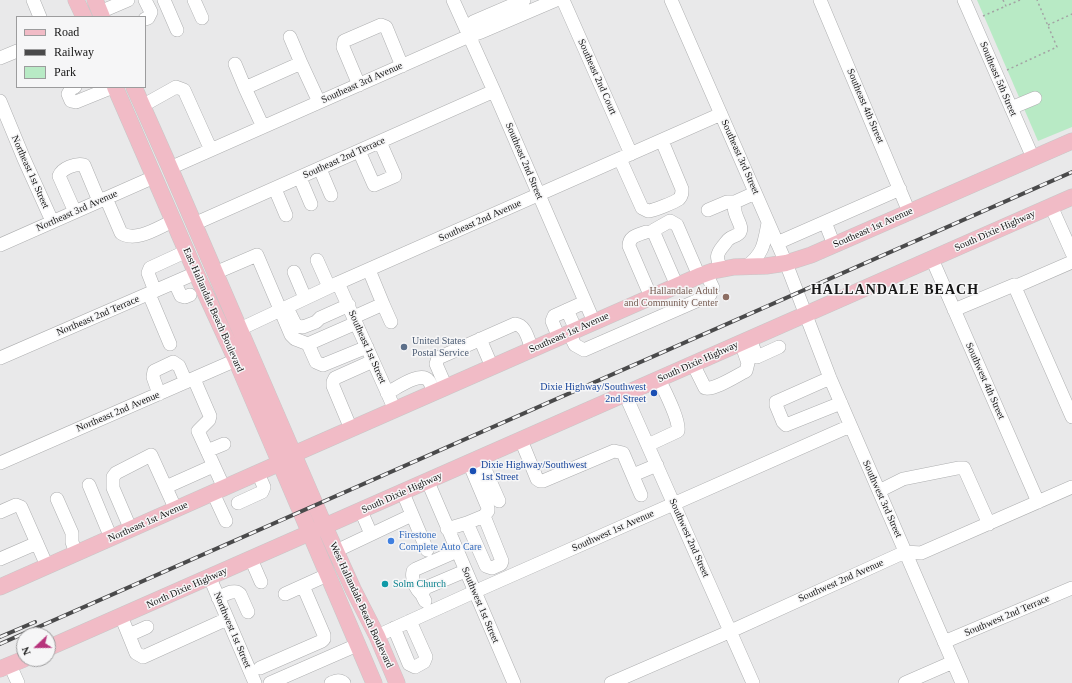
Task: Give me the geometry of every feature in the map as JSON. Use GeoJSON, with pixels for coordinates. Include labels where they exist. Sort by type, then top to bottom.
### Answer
{"type":"FeatureCollection","features":[{"type":"Feature","properties":{"kind":"main road"},"geometry":{"type":"LineString","coordinates":[[76,0],[84,16]]}},
{"type":"Feature","properties":{"kind":"main road","name":"East Hallandale Beach Boulevard"},"geometry":{"type":"LineString","coordinates":[[114,88],[137,135],[173,221],[236,360],[310,534]]}},
{"type":"Feature","properties":{"kind":"main road","name":"East Hallandale Beach Boulevard"},"geometry":{"type":"LineString","coordinates":[[134,88],[325,527]]}},
{"type":"Feature","properties":{"kind":"main road"},"geometry":{"type":"LineString","coordinates":[[137,135],[149,150],[170,168]]}},
{"type":"Feature","properties":{"kind":"main road","name":"Southeast 1st Avenue"},"geometry":{"type":"LineString","coordinates":[[294,454],[709,273],[747,266],[766,266],[786,263],[834,245],[1072,141]]}},
{"type":"Feature","properties":{"kind":"main road"},"geometry":{"type":"LineString","coordinates":[[154,177],[160,180],[189,227],[203,245]]}},
{"type":"Feature","properties":{"kind":"main road","name":"South Dixie Highway"},"geometry":{"type":"LineString","coordinates":[[325,527],[1072,197]]}},
{"type":"Feature","properties":{"kind":"main road"},"geometry":{"type":"LineString","coordinates":[[196,273],[206,277],[225,318],[240,329]]}},
{"type":"Feature","properties":{"kind":"main road","name":"Northeast 1st Avenue"},"geometry":{"type":"LineString","coordinates":[[0,587],[258,473],[280,463],[294,454]]}},
{"type":"Feature","properties":{"kind":"main road","name":"North Dixie Highway"},"geometry":{"type":"LineString","coordinates":[[56,644],[325,527]]}},
{"type":"Feature","properties":{"kind":"main road","name":"West Hallandale Beach Boulevard"},"geometry":{"type":"LineString","coordinates":[[325,527],[377,636],[397,683]]}},
{"type":"Feature","properties":{"kind":"main road","name":"West Hallandale Beach Boulevard"},"geometry":{"type":"LineString","coordinates":[[310,534],[374,683]]}},
{"type":"Feature","properties":{"kind":"street"},"geometry":{"type":"LineString","coordinates":[[33,0],[40,16]]}},
{"type":"Feature","properties":{"kind":"street"},"geometry":{"type":"LineString","coordinates":[[99,10],[128,0]]}},
{"type":"Feature","properties":{"kind":"street"},"geometry":{"type":"LineString","coordinates":[[146,0],[151,12],[146,18]]}},
{"type":"Feature","properties":{"kind":"street"},"geometry":{"type":"LineString","coordinates":[[164,0],[177,30]]}},
{"type":"Feature","properties":{"kind":"street"},"geometry":{"type":"LineString","coordinates":[[194,0],[202,18]]}},
{"type":"Feature","properties":{"kind":"street","name":"Southeast 2nd Street"},"geometry":{"type":"LineString","coordinates":[[453,0],[594,322]]}},
{"type":"Feature","properties":{"kind":"street"},"geometry":{"type":"LineString","coordinates":[[469,36],[473,22],[524,0]]}},
{"type":"Feature","properties":{"kind":"street","name":"Southeast 3rd Avenue"},"geometry":{"type":"LineString","coordinates":[[170,168],[469,36],[556,0]]}},
{"type":"Feature","properties":{"kind":"street","name":"Southeast 2nd Court"},"geometry":{"type":"LineString","coordinates":[[564,0],[625,157],[642,208],[647,211],[671,203],[681,197],[682,189],[662,141]]}},
{"type":"Feature","properties":{"kind":"street","name":"Southeast 3rd Street"},"geometry":{"type":"LineString","coordinates":[[671,0],[786,263],[805,315]]}},
{"type":"Feature","properties":{"kind":"street","name":"Southeast 4th Street"},"geometry":{"type":"LineString","coordinates":[[820,0],[909,212]]}},
{"type":"Feature","properties":{"kind":"street","name":"Southeast 5th Street"},"geometry":{"type":"LineString","coordinates":[[964,0],[1033,158]]}},
{"type":"Feature","properties":{"kind":"street"},"geometry":{"type":"LineString","coordinates":[[359,85],[343,47],[344,41],[381,25],[386,27],[402,66]]}},
{"type":"Feature","properties":{"kind":"street"},"geometry":{"type":"LineString","coordinates":[[290,37],[319,102]]}},
{"type":"Feature","properties":{"kind":"street"},"geometry":{"type":"LineString","coordinates":[[0,58],[16,51]]}},
{"type":"Feature","properties":{"kind":"street"},"geometry":{"type":"LineString","coordinates":[[245,88],[301,63]]}},
{"type":"Feature","properties":{"kind":"street"},"geometry":{"type":"LineString","coordinates":[[234,64],[262,127]]}},
{"type":"Feature","properties":{"kind":"street"},"geometry":{"type":"LineString","coordinates":[[142,106],[176,87],[184,90],[211,150]]}},
{"type":"Feature","properties":{"kind":"street"},"geometry":{"type":"LineString","coordinates":[[73,88],[68,94],[71,101],[76,102],[111,88]]}},
{"type":"Feature","properties":{"kind":"street","name":"Southeast 2nd Terrace"},"geometry":{"type":"LineString","coordinates":[[194,224],[494,91]]}},
{"type":"Feature","properties":{"kind":"street"},"geometry":{"type":"LineString","coordinates":[[1011,108],[1035,98]]}},
{"type":"Feature","properties":{"kind":"street","name":"Northeast 1st Street"},"geometry":{"type":"LineString","coordinates":[[0,101],[52,221]]}},
{"type":"Feature","properties":{"kind":"street","name":"Southeast 2nd Avenue"},"geometry":{"type":"LineString","coordinates":[[240,329],[334,285],[721,114]]}},
{"type":"Feature","properties":{"kind":"street"},"geometry":{"type":"LineString","coordinates":[[359,151],[374,185],[395,176],[380,142]]}},
{"type":"Feature","properties":{"kind":"street"},"geometry":{"type":"LineString","coordinates":[[75,212],[59,176],[62,171],[78,164],[84,165],[121,233],[125,236],[136,237],[173,221]]}},
{"type":"Feature","properties":{"kind":"street"},"geometry":{"type":"LineString","coordinates":[[320,169],[331,195]]}},
{"type":"Feature","properties":{"kind":"street","name":"Northeast 3rd Avenue"},"geometry":{"type":"LineString","coordinates":[[0,245],[154,177]]}},
{"type":"Feature","properties":{"kind":"street"},"geometry":{"type":"LineString","coordinates":[[300,178],[311,204]]}},
{"type":"Feature","properties":{"kind":"street"},"geometry":{"type":"LineString","coordinates":[[275,189],[286,215]]}},
{"type":"Feature","properties":{"kind":"street"},"geometry":{"type":"LineString","coordinates":[[777,243],[900,189]]}},
{"type":"Feature","properties":{"kind":"street"},"geometry":{"type":"LineString","coordinates":[[708,210],[727,202],[735,202],[756,193]]}},
{"type":"Feature","properties":{"kind":"street"},"geometry":{"type":"LineString","coordinates":[[709,273],[718,253],[728,239],[738,235],[740,232],[741,228],[734,210],[735,202]]}},
{"type":"Feature","properties":{"kind":"street"},"geometry":{"type":"LineString","coordinates":[[1051,206],[1072,253]]}},
{"type":"Feature","properties":{"kind":"street"},"geometry":{"type":"LineString","coordinates":[[585,302],[552,318],[568,334],[575,345],[584,350],[710,295],[713,288],[709,273],[677,225],[670,221],[656,228],[654,233],[677,286]]}},
{"type":"Feature","properties":{"kind":"street"},"geometry":{"type":"LineString","coordinates":[[824,222],[834,245]]}},
{"type":"Feature","properties":{"kind":"street"},"geometry":{"type":"LineString","coordinates":[[747,266],[756,259],[763,247],[768,223]]}},
{"type":"Feature","properties":{"kind":"street"},"geometry":{"type":"LineString","coordinates":[[646,232],[631,238],[629,246],[651,297]]}},
{"type":"Feature","properties":{"kind":"street"},"geometry":{"type":"LineString","coordinates":[[170,344],[152,293],[148,273],[150,268],[187,252]]}},
{"type":"Feature","properties":{"kind":"street"},"geometry":{"type":"LineString","coordinates":[[215,273],[256,255],[284,308],[294,323],[300,328],[316,322],[320,318],[353,315]]}},
{"type":"Feature","properties":{"kind":"street","name":"Southwest 4th Street"},"geometry":{"type":"LineString","coordinates":[[932,259],[1038,502]]}},
{"type":"Feature","properties":{"kind":"street","name":"Southeast 1st Street"},"geometry":{"type":"LineString","coordinates":[[317,260],[353,315],[395,410]]}},
{"type":"Feature","properties":{"kind":"street"},"geometry":{"type":"LineString","coordinates":[[954,310],[1014,285],[1019,285],[1072,262]]}},
{"type":"Feature","properties":{"kind":"street"},"geometry":{"type":"LineString","coordinates":[[369,270],[391,322]]}},
{"type":"Feature","properties":{"kind":"street"},"geometry":{"type":"LineString","coordinates":[[294,272],[305,298]]}},
{"type":"Feature","properties":{"kind":"street","name":"Northeast 2nd Terrace"},"geometry":{"type":"LineString","coordinates":[[0,358],[196,273]]}},
{"type":"Feature","properties":{"kind":"street"},"geometry":{"type":"LineString","coordinates":[[175,283],[181,296],[185,297],[190,295]]}},
{"type":"Feature","properties":{"kind":"street"},"geometry":{"type":"LineString","coordinates":[[1014,285],[1072,417]]}},
{"type":"Feature","properties":{"kind":"street"},"geometry":{"type":"LineString","coordinates":[[308,344],[353,315],[384,304]]}},
{"type":"Feature","properties":{"kind":"street"},"geometry":{"type":"LineString","coordinates":[[284,308],[291,335],[295,339],[308,344],[316,362],[323,366],[367,347]]}},
{"type":"Feature","properties":{"kind":"street"},"geometry":{"type":"LineString","coordinates":[[567,310],[568,334]]}},
{"type":"Feature","properties":{"kind":"street","name":"Southwest 3rd Street"},"geometry":{"type":"LineString","coordinates":[[805,315],[850,426],[962,683]]}},
{"type":"Feature","properties":{"kind":"street"},"geometry":{"type":"LineString","coordinates":[[440,390],[436,364],[438,358],[480,339],[515,324],[520,324],[532,349]]}},
{"type":"Feature","properties":{"kind":"street"},"geometry":{"type":"LineString","coordinates":[[480,339],[492,367]]}},
{"type":"Feature","properties":{"kind":"street"},"geometry":{"type":"LineString","coordinates":[[745,341],[757,357],[779,347]]}},
{"type":"Feature","properties":{"kind":"street"},"geometry":{"type":"LineString","coordinates":[[693,364],[705,388],[708,389],[716,387],[746,371],[748,363],[745,341]]}},
{"type":"Feature","properties":{"kind":"street","name":"Northeast 2nd Avenue"},"geometry":{"type":"LineString","coordinates":[[0,463],[236,360]]}},
{"type":"Feature","properties":{"kind":"street"},"geometry":{"type":"LineString","coordinates":[[159,394],[153,377],[154,371],[173,362],[179,366],[190,380],[210,416],[209,420],[198,430],[213,466],[226,521]]}},
{"type":"Feature","properties":{"kind":"street"},"geometry":{"type":"LineString","coordinates":[[351,429],[333,386],[333,382],[335,378],[373,362]]}},
{"type":"Feature","properties":{"kind":"street"},"geometry":{"type":"LineString","coordinates":[[387,393],[396,390],[402,384],[420,377],[428,380],[440,390]]}},
{"type":"Feature","properties":{"kind":"street"},"geometry":{"type":"LineString","coordinates":[[830,378],[776,402],[778,411],[786,425],[841,403]]}},
{"type":"Feature","properties":{"kind":"street"},"geometry":{"type":"LineString","coordinates":[[648,445],[678,431],[679,428],[677,419],[659,379]]}},
{"type":"Feature","properties":{"kind":"street","name":"Southwest 2nd Street"},"geometry":{"type":"LineString","coordinates":[[625,394],[753,683]]}},
{"type":"Feature","properties":{"kind":"street","name":"Southwest 1st Avenue"},"geometry":{"type":"LineString","coordinates":[[377,636],[850,426]]}},
{"type":"Feature","properties":{"kind":"street"},"geometry":{"type":"LineString","coordinates":[[521,440],[537,479],[540,481],[614,450],[623,453],[641,495]]}},
{"type":"Feature","properties":{"kind":"street"},"geometry":{"type":"LineString","coordinates":[[207,451],[224,444]]}},
{"type":"Feature","properties":{"kind":"street"},"geometry":{"type":"LineString","coordinates":[[131,530],[112,488],[113,477],[116,473],[151,456],[176,510]]}},
{"type":"Feature","properties":{"kind":"street"},"geometry":{"type":"LineString","coordinates":[[475,461],[499,501]]}},
{"type":"Feature","properties":{"kind":"street"},"geometry":{"type":"LineString","coordinates":[[447,529],[468,523],[484,516],[488,511],[475,461]]}},
{"type":"Feature","properties":{"kind":"street"},"geometry":{"type":"LineString","coordinates":[[633,475],[657,465]]}},
{"type":"Feature","properties":{"kind":"street"},"geometry":{"type":"LineString","coordinates":[[166,487],[213,466]]}},
{"type":"Feature","properties":{"kind":"street"},"geometry":{"type":"LineString","coordinates":[[879,491],[903,479],[964,468],[989,524]]}},
{"type":"Feature","properties":{"kind":"street"},"geometry":{"type":"LineString","coordinates":[[238,503],[262,492],[264,487],[258,473]]}},
{"type":"Feature","properties":{"kind":"street","name":"Southwest 1st Street"},"geometry":{"type":"LineString","coordinates":[[428,482],[509,681]]}},
{"type":"Feature","properties":{"kind":"street"},"geometry":{"type":"LineString","coordinates":[[89,485],[111,538]]}},
{"type":"Feature","properties":{"kind":"street","name":"Southwest 2nd Avenue"},"geometry":{"type":"LineString","coordinates":[[611,683],[731,631],[905,552],[921,553],[1072,488]]}},
{"type":"Feature","properties":{"kind":"street"},"geometry":{"type":"LineString","coordinates":[[402,493],[428,550]]}},
{"type":"Feature","properties":{"kind":"street"},"geometry":{"type":"LineString","coordinates":[[57,499],[72,533],[72,542],[76,553]]}},
{"type":"Feature","properties":{"kind":"street"},"geometry":{"type":"LineString","coordinates":[[0,512],[16,505],[21,507],[47,566]]}},
{"type":"Feature","properties":{"kind":"street"},"geometry":{"type":"LineString","coordinates":[[361,511],[371,534]]}},
{"type":"Feature","properties":{"kind":"street"},"geometry":{"type":"LineString","coordinates":[[336,551],[412,515]]}},
{"type":"Feature","properties":{"kind":"street"},"geometry":{"type":"LineString","coordinates":[[468,523],[486,566],[492,568],[501,564],[502,561],[484,516]]}},
{"type":"Feature","properties":{"kind":"street"},"geometry":{"type":"LineString","coordinates":[[0,559],[37,543]]}},
{"type":"Feature","properties":{"kind":"street"},"geometry":{"type":"LineString","coordinates":[[430,612],[422,595],[417,590],[413,579],[413,572],[416,569],[457,551]]}},
{"type":"Feature","properties":{"kind":"street"},"geometry":{"type":"LineString","coordinates":[[251,559],[261,582]]}},
{"type":"Feature","properties":{"kind":"street"},"geometry":{"type":"LineString","coordinates":[[422,595],[422,591],[425,588],[465,571]]}},
{"type":"Feature","properties":{"kind":"street"},"geometry":{"type":"LineString","coordinates":[[285,594],[327,575]]}},
{"type":"Feature","properties":{"kind":"street","name":"Northwest 1st Street"},"geometry":{"type":"LineString","coordinates":[[210,578],[255,683]]}},
{"type":"Feature","properties":{"kind":"street"},"geometry":{"type":"LineString","coordinates":[[260,668],[324,639],[324,635],[303,586]]}},
{"type":"Feature","properties":{"kind":"street"},"geometry":{"type":"LineString","coordinates":[[218,598],[238,591],[248,612]]}},
{"type":"Feature","properties":{"kind":"street","name":"Southwest 2nd Terrace"},"geometry":{"type":"LineString","coordinates":[[944,642],[1071,591]]}},
{"type":"Feature","properties":{"kind":"street"},"geometry":{"type":"LineString","coordinates":[[121,616],[136,654],[143,657],[227,619]]}},
{"type":"Feature","properties":{"kind":"street"},"geometry":{"type":"LineString","coordinates":[[394,628],[409,664],[415,667],[424,662],[426,657],[410,621]]}},
{"type":"Feature","properties":{"kind":"street"},"geometry":{"type":"LineString","coordinates":[[129,635],[148,627]]}},
{"type":"Feature","properties":{"kind":"street"},"geometry":{"type":"LineString","coordinates":[[274,662],[276,681],[357,645]]}},
{"type":"Feature","properties":{"kind":"street"},"geometry":{"type":"LineString","coordinates":[[905,683],[953,662]]}},
{"type":"Feature","properties":{"kind":"street"},"geometry":{"type":"LineString","coordinates":[[11,664],[18,683]]}},
{"type":"Feature","properties":{"kind":"street"},"geometry":{"type":"LineString","coordinates":[[331,683],[338,680],[342,680],[344,683]]}},
{"type":"Feature","properties":{"kind":"path"},"geometry":{"type":"LineString","coordinates":[[1003,0],[1006,6]]}},
{"type":"Feature","properties":{"kind":"path"},"geometry":{"type":"LineString","coordinates":[[982,17],[1020,0]]}},
{"type":"Feature","properties":{"kind":"path"},"geometry":{"type":"LineString","coordinates":[[1005,70],[1057,47],[1037,0]]}},
{"type":"Feature","properties":{"kind":"path"},"geometry":{"type":"LineString","coordinates":[[1048,25],[1072,14]]}},
{"type":"Feature","properties":{"kind":"green space"},"geometry":{"type":"Polygon","coordinates":[[[977,0],[1072,0],[1072,127],[1038,141],[977,0]]]}},
{"type":"Feature","properties":{"kind":"railway"},"geometry":{"type":"LineString","coordinates":[[0,644],[1072,172]]}},
{"type":"Feature","properties":{"kind":"railway"},"geometry":{"type":"LineString","coordinates":[[0,637],[35,622]]}},
{"type":"Feature","properties":{"kind":"place","name":"Hallandale Adult and Community Center"},"geometry":{"type":"Point","coordinates":[726,297]}},
{"type":"Feature","properties":{"kind":"place","name":"United States Postal Service"},"geometry":{"type":"Point","coordinates":[404,347]}},
{"type":"Feature","properties":{"kind":"place","name":"Dixie Highway/Southwest 2nd Street"},"geometry":{"type":"Point","coordinates":[654,393]}},
{"type":"Feature","properties":{"kind":"place","name":"Dixie Highway/Southwest 1st Street"},"geometry":{"type":"Point","coordinates":[473,471]}},
{"type":"Feature","properties":{"kind":"place","name":"Firestone Complete Auto Care"},"geometry":{"type":"Point","coordinates":[391,541]}},
{"type":"Feature","properties":{"kind":"place","name":"Solm Church"},"geometry":{"type":"Point","coordinates":[385,584]}},
{"type":"Feature","properties":{"kind":"district","name":"HALLANDALE BEACH"},"geometry":{"type":"Point","coordinates":[895,290]}}]}
